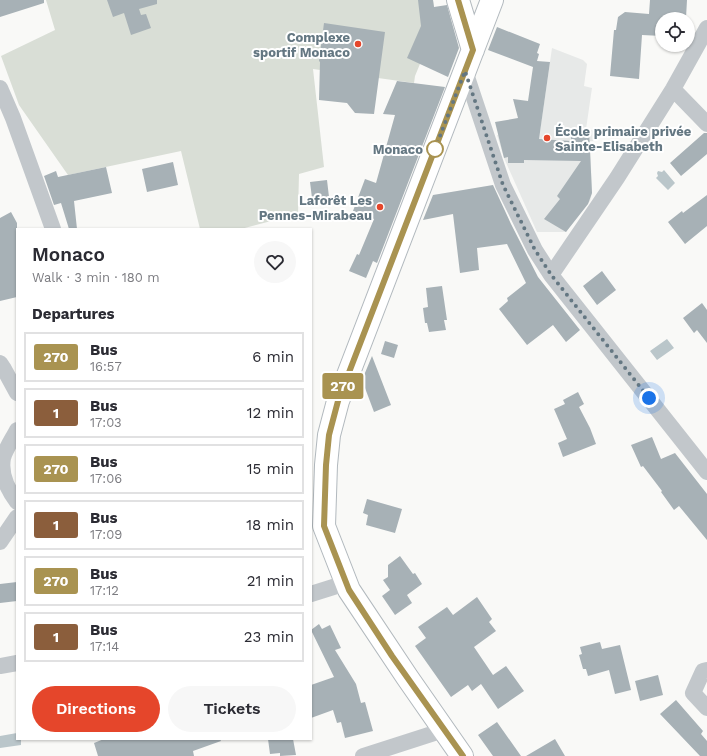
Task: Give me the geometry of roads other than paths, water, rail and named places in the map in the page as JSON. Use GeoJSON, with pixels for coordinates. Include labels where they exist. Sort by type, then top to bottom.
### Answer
{"type":"FeatureCollection","features":[{"type":"Feature","properties":{"kind":"main road"},"geometry":{"type":"LineString","coordinates":[[458,0],[473,50]]}},
{"type":"Feature","properties":{"kind":"main road"},"geometry":{"type":"LineString","coordinates":[[467,0],[484,20]]}},
{"type":"Feature","properties":{"kind":"main road"},"geometry":{"type":"LineString","coordinates":[[462,756],[349,590],[324,526],[326,465],[329,435],[338,401],[492,0]]}},
{"type":"Feature","properties":{"kind":"street"},"geometry":{"type":"LineString","coordinates":[[552,276],[673,90],[707,28]]}},
{"type":"Feature","properties":{"kind":"street"},"geometry":{"type":"LineString","coordinates":[[465,71],[503,185],[535,250],[552,276],[707,472]]}},
{"type":"Feature","properties":{"kind":"street"},"geometry":{"type":"LineString","coordinates":[[0,88],[6,118],[53,228]]}},
{"type":"Feature","properties":{"kind":"street"},"geometry":{"type":"LineString","coordinates":[[673,90],[707,124]]}},
{"type":"Feature","properties":{"kind":"street"},"geometry":{"type":"LineString","coordinates":[[0,363],[16,391]]}},
{"type":"Feature","properties":{"kind":"street"},"geometry":{"type":"LineString","coordinates":[[16,432],[3,458],[3,473],[7,488],[16,501]]}},
{"type":"Feature","properties":{"kind":"street"},"geometry":{"type":"LineString","coordinates":[[0,542],[16,518]]}},
{"type":"Feature","properties":{"kind":"street"},"geometry":{"type":"LineString","coordinates":[[312,594],[346,583]]}},
{"type":"Feature","properties":{"kind":"street"},"geometry":{"type":"LineString","coordinates":[[0,666],[16,663]]}},
{"type":"Feature","properties":{"kind":"street"},"geometry":{"type":"LineString","coordinates":[[707,670],[704,670],[693,693],[707,708]]}},
{"type":"Feature","properties":{"kind":"street"},"geometry":{"type":"LineString","coordinates":[[363,756],[444,730]]}},
{"type":"Feature","properties":{"kind":"place","name":"Complexe sportif Monaco"},"geometry":{"type":"Point","coordinates":[358,44]}},
{"type":"Feature","properties":{"kind":"place","name":"École primaire privée Sainte-Elisabeth"},"geometry":{"type":"Point","coordinates":[547,138]}},
{"type":"Feature","properties":{"kind":"place","name":"Monaco"},"geometry":{"type":"Point","coordinates":[435,149]}},
{"type":"Feature","properties":{"kind":"place","name":"Laforêt Les Pennes-Mirabeau"},"geometry":{"type":"Point","coordinates":[380,207]}}]}
